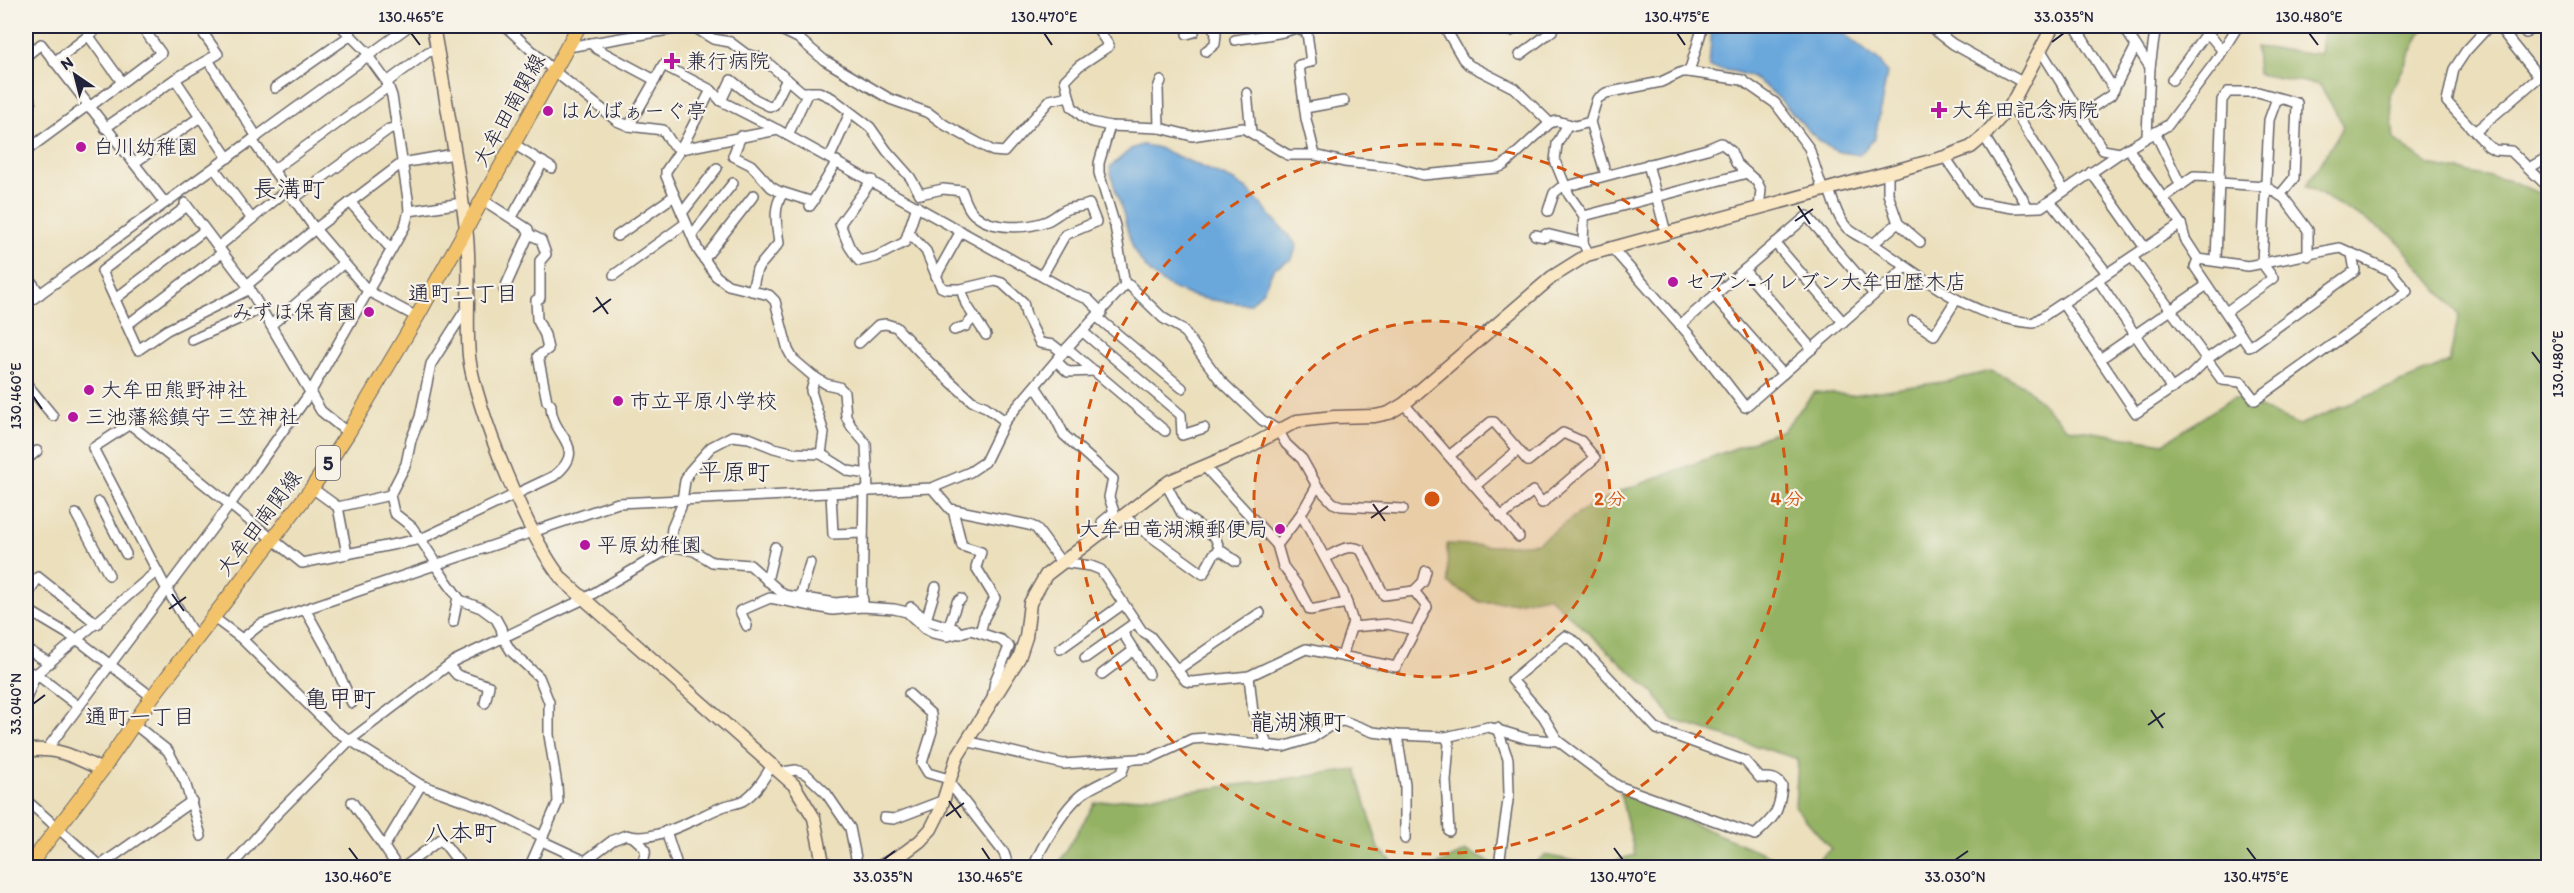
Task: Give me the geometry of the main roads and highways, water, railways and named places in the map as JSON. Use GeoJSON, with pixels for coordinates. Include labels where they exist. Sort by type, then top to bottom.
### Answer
{"type":"FeatureCollection","features":[{"type":"Feature","properties":{"kind":"main road","name":"大牟田南関線"},"geometry":{"type":"LineString","coordinates":[[27,867],[102,770],[152,697],[312,488],[348,433],[417,317],[579,26]]}},
{"type":"Feature","properties":{"kind":"water"},"geometry":{"type":"Polygon","coordinates":[[[1712,26],[1834,26],[1880,62],[1887,73],[1875,138],[1859,155],[1835,150],[1811,133],[1764,85],[1742,73],[1709,67],[1712,26]]]}},
{"type":"Feature","properties":{"kind":"water"},"geometry":{"type":"Polygon","coordinates":[[[1142,145],[1156,147],[1232,180],[1247,189],[1297,245],[1292,259],[1274,268],[1262,292],[1250,304],[1201,298],[1172,288],[1158,280],[1137,255],[1132,246],[1110,167],[1131,149],[1142,145]]]}},
{"type":"Feature","properties":{"kind":"place","name":"兼行病院"},"geometry":{"type":"Point","coordinates":[672,61]}},
{"type":"Feature","properties":{"kind":"place","name":"大牟田記念病院"},"geometry":{"type":"Point","coordinates":[1939,110]}},
{"type":"Feature","properties":{"kind":"place","name":"はんばぁーぐ亭"},"geometry":{"type":"Point","coordinates":[548,111]}},
{"type":"Feature","properties":{"kind":"place","name":"白川幼稚園"},"geometry":{"type":"Point","coordinates":[81,147]}},
{"type":"Feature","properties":{"kind":"place","name":"セブン-イレブン大牟田歴木店"},"geometry":{"type":"Point","coordinates":[1673,282]}},
{"type":"Feature","properties":{"kind":"place","name":"みずほ保育園"},"geometry":{"type":"Point","coordinates":[369,312]}},
{"type":"Feature","properties":{"kind":"place","name":"大牟田熊野神社"},"geometry":{"type":"Point","coordinates":[89,390]}},
{"type":"Feature","properties":{"kind":"place","name":"市立平原小学校"},"geometry":{"type":"Point","coordinates":[618,401]}},
{"type":"Feature","properties":{"kind":"place","name":"三池藩総鎮守 三笠神社"},"geometry":{"type":"Point","coordinates":[73,417]}},
{"type":"Feature","properties":{"kind":"place","name":"大牟田竜湖瀬郵便局"},"geometry":{"type":"Point","coordinates":[1280,529]}},
{"type":"Feature","properties":{"kind":"place","name":"平原幼稚園"},"geometry":{"type":"Point","coordinates":[585,545]}},
{"type":"Feature","properties":{"kind":"district","name":"長溝町"},"geometry":{"type":"Point","coordinates":[289,189]}},
{"type":"Feature","properties":{"kind":"district","name":"通町二丁目"},"geometry":{"type":"Point","coordinates":[463,293]}},
{"type":"Feature","properties":{"kind":"district","name":"平原町"},"geometry":{"type":"Point","coordinates":[734,472]}},
{"type":"Feature","properties":{"kind":"district","name":"亀甲町"},"geometry":{"type":"Point","coordinates":[340,699]}},
{"type":"Feature","properties":{"kind":"district","name":"通町一丁目"},"geometry":{"type":"Point","coordinates":[140,716]}},
{"type":"Feature","properties":{"kind":"district","name":"龍湖瀬町"},"geometry":{"type":"Point","coordinates":[1298,722]}},
{"type":"Feature","properties":{"kind":"district","name":"八本町"},"geometry":{"type":"Point","coordinates":[461,833]}}]}
